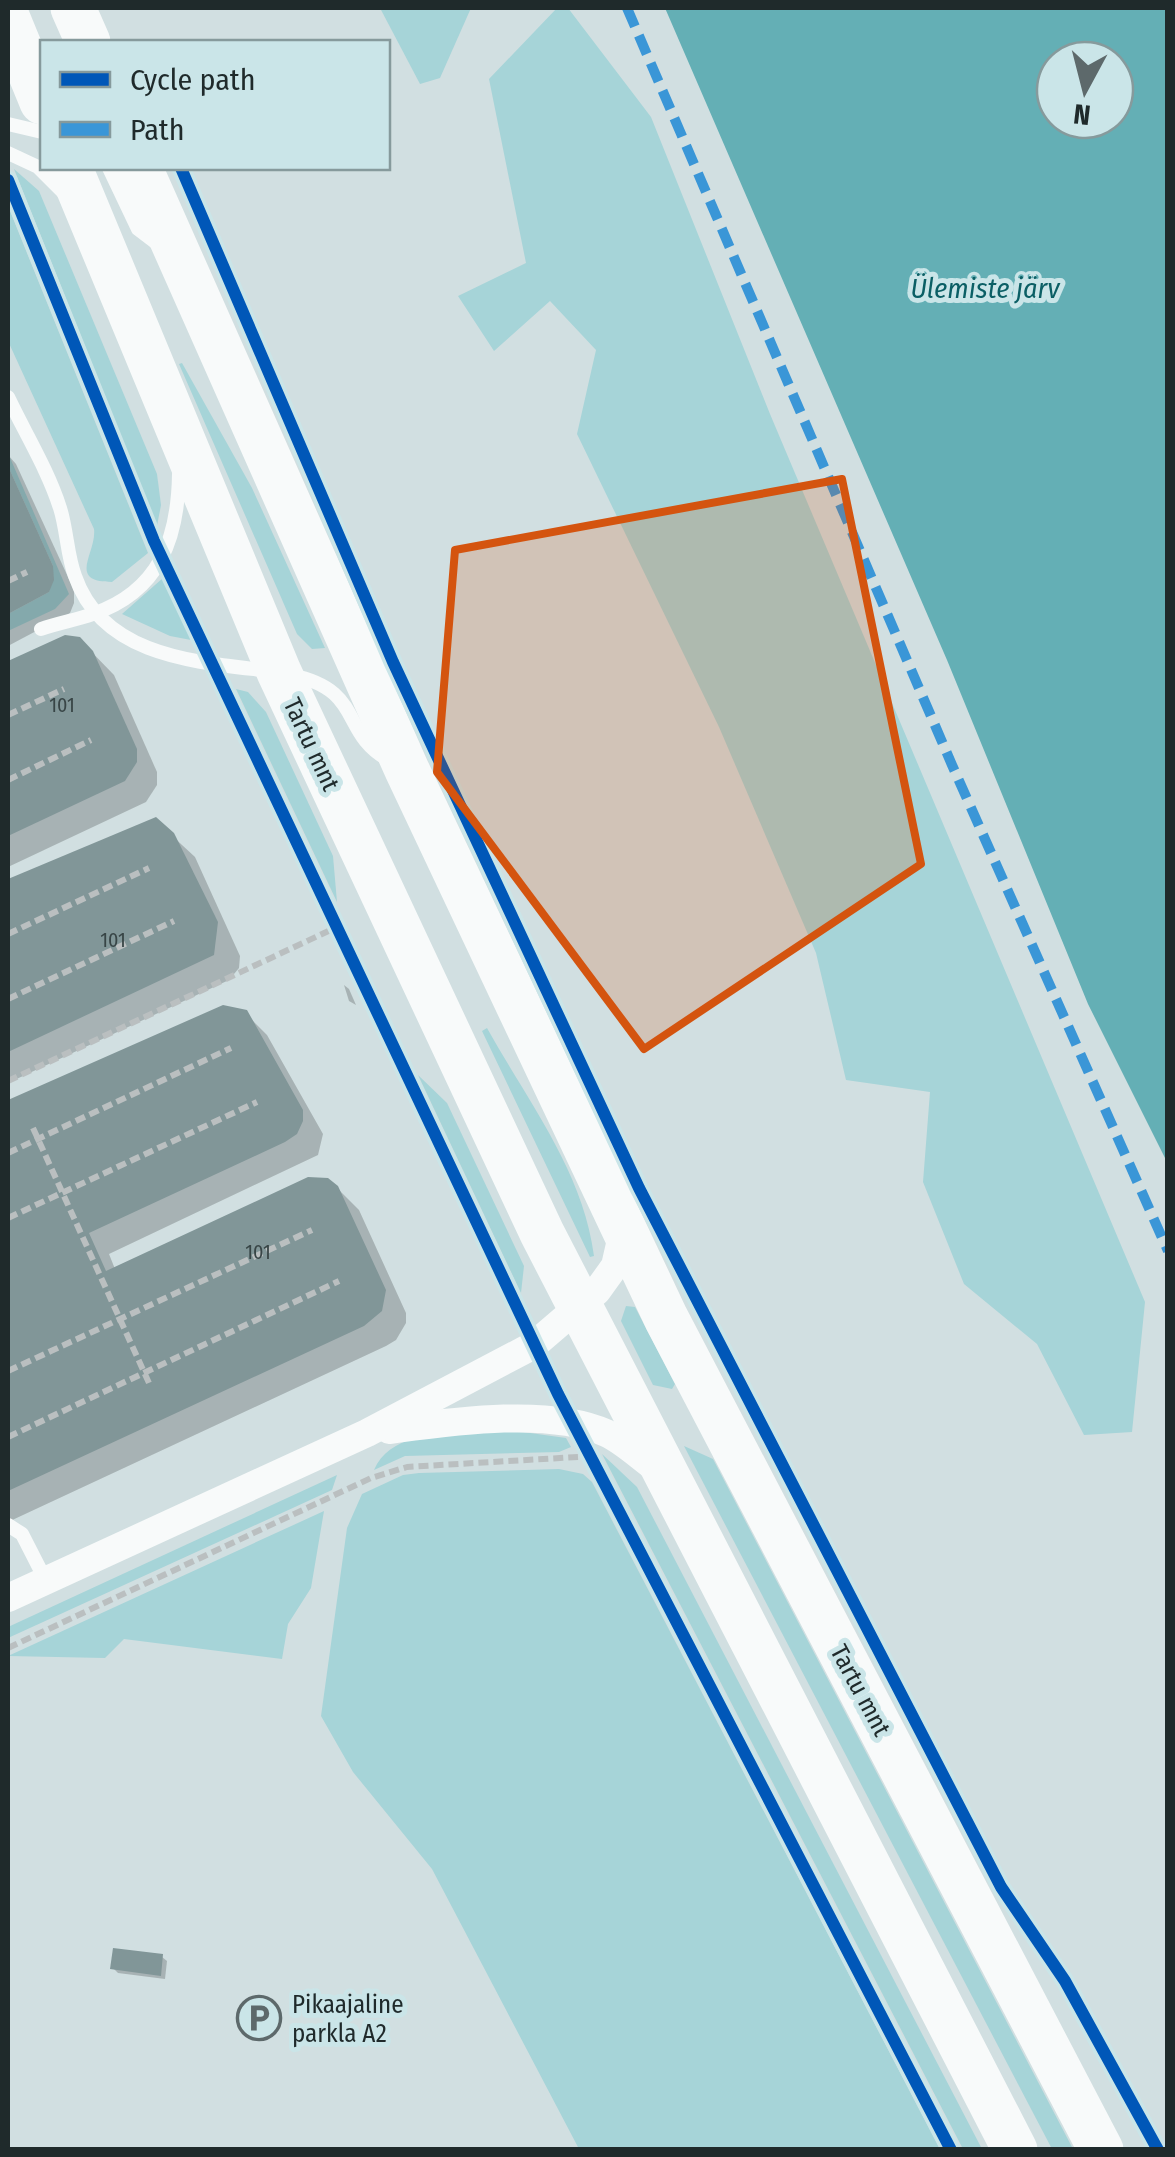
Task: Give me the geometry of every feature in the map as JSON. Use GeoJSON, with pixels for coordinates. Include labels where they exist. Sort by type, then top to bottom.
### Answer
{"type":"FeatureCollection","features":[{"type":"Feature","properties":{"kind":"highway"},"geometry":{"type":"LineString","coordinates":[[73,8],[87,40]]}},
{"type":"Feature","properties":{"kind":"highway"},"geometry":{"type":"LineString","coordinates":[[8,19],[40,97]]}},
{"type":"Feature","properties":{"kind":"highway","name":"Tartu mnt"},"geometry":{"type":"LineString","coordinates":[[71,170],[279,672],[579,1309],[1015,2150]]}},
{"type":"Feature","properties":{"kind":"highway","name":"Tartu mnt"},"geometry":{"type":"LineString","coordinates":[[141,170],[407,770],[624,1229],[1101,2150]]}},
{"type":"Feature","properties":{"kind":"street"},"geometry":{"type":"LineString","coordinates":[[8,1598],[368,1433],[534,1345],[579,1309],[615,1266],[624,1229]]}},
{"type":"Feature","properties":{"kind":"street"},"geometry":{"type":"LineString","coordinates":[[368,1433],[450,1422],[573,1424],[606,1433],[662,1473]]}},
{"type":"Feature","properties":{"kind":"lane"},"geometry":{"type":"LineString","coordinates":[[8,124],[40,132]]}},
{"type":"Feature","properties":{"kind":"lane"},"geometry":{"type":"LineString","coordinates":[[8,153],[40,168]]}},
{"type":"Feature","properties":{"kind":"lane"},"geometry":{"type":"LineString","coordinates":[[42,170],[93,222]]}},
{"type":"Feature","properties":{"kind":"lane"},"geometry":{"type":"LineString","coordinates":[[110,170],[138,229],[178,261]]}},
{"type":"Feature","properties":{"kind":"lane"},"geometry":{"type":"LineString","coordinates":[[8,397],[60,507],[74,576],[92,614],[124,638],[178,658],[279,672],[328,685],[344,698],[370,750],[407,770]]}},
{"type":"Feature","properties":{"kind":"lane"},"geometry":{"type":"LineString","coordinates":[[41,629],[92,614],[135,590],[155,570],[169,546],[178,504],[180,438]]}},
{"type":"Feature","properties":{"kind":"lane"},"geometry":{"type":"LineString","coordinates":[[8,1526],[22,1534],[46,1581]]}},
{"type":"Feature","properties":{"kind":"path"},"geometry":{"type":"LineString","coordinates":[[8,581],[26,572]]}},
{"type":"Feature","properties":{"kind":"path"},"geometry":{"type":"LineString","coordinates":[[8,715],[64,688]]}},
{"type":"Feature","properties":{"kind":"path"},"geometry":{"type":"LineString","coordinates":[[8,780],[91,740]]}},
{"type":"Feature","properties":{"kind":"path"},"geometry":{"type":"LineString","coordinates":[[8,934],[149,868]]}},
{"type":"Feature","properties":{"kind":"path"},"geometry":{"type":"LineString","coordinates":[[329,909],[344,941]]}},
{"type":"Feature","properties":{"kind":"path"},"geometry":{"type":"LineString","coordinates":[[8,999],[174,922]]}},
{"type":"Feature","properties":{"kind":"path"},"geometry":{"type":"LineString","coordinates":[[8,1081],[337,927]]}},
{"type":"Feature","properties":{"kind":"path"},"geometry":{"type":"LineString","coordinates":[[8,1153],[231,1048]]}},
{"type":"Feature","properties":{"kind":"path"},"geometry":{"type":"LineString","coordinates":[[8,1218],[257,1102]]}},
{"type":"Feature","properties":{"kind":"path"},"geometry":{"type":"LineString","coordinates":[[33,1128],[150,1383]]}},
{"type":"Feature","properties":{"kind":"path"},"geometry":{"type":"LineString","coordinates":[[8,1371],[312,1230]]}},
{"type":"Feature","properties":{"kind":"path"},"geometry":{"type":"LineString","coordinates":[[8,1437],[338,1282]]}},
{"type":"Feature","properties":{"kind":"path"},"geometry":{"type":"LineString","coordinates":[[8,1648],[371,1478],[407,1466],[568,1461],[589,1454],[573,1424]]}},
{"type":"Feature","properties":{"kind":"highlighted area"},"geometry":{"type":"Polygon","coordinates":[[[842,479],[921,864],[644,1049],[437,772],[455,550],[842,479]]]}},
{"type":"Feature","properties":{"kind":"shaded area"},"geometry":{"type":"Polygon","coordinates":[[[380,8],[471,8],[440,78],[420,84],[380,8]]]}},
{"type":"Feature","properties":{"kind":"shaded area"},"geometry":{"type":"Polygon","coordinates":[[[557,8],[568,8],[651,117],[770,414],[1145,1302],[1132,1432],[1084,1435],[1037,1344],[964,1284],[923,1182],[930,1092],[846,1080],[816,953],[719,727],[577,434],[596,350],[550,301],[494,351],[458,296],[526,263],[489,79],[557,8]]]}},
{"type":"Feature","properties":{"kind":"shaded area"},"geometry":{"type":"Polygon","coordinates":[[[14,169],[39,191],[157,474],[161,505],[157,526],[14,169]]]}},
{"type":"Feature","properties":{"kind":"shaded area"},"geometry":{"type":"Polygon","coordinates":[[[8,206],[148,553],[112,582],[98,581],[87,572],[94,529],[8,341],[8,206]]]}},
{"type":"Feature","properties":{"kind":"shaded area"},"geometry":{"type":"Polygon","coordinates":[[[182,363],[252,488],[325,648],[312,649],[297,634],[179,364],[182,363]]]}},
{"type":"Feature","properties":{"kind":"shaded area"},"geometry":{"type":"Polygon","coordinates":[[[8,453],[69,594],[55,609],[8,631],[8,614],[49,592],[53,566],[8,466],[8,453]]]}},
{"type":"Feature","properties":{"kind":"shaded area"},"geometry":{"type":"Polygon","coordinates":[[[163,578],[191,640],[170,636],[122,614],[163,578]]]}},
{"type":"Feature","properties":{"kind":"shaded area"},"geometry":{"type":"Polygon","coordinates":[[[236,689],[248,692],[266,712],[333,856],[337,902],[236,689]]]}},
{"type":"Feature","properties":{"kind":"shaded area"},"geometry":{"type":"Polygon","coordinates":[[[487,1028],[566,1166],[588,1225],[594,1256],[590,1257],[482,1031],[487,1028]]]}},
{"type":"Feature","properties":{"kind":"shaded area"},"geometry":{"type":"Polygon","coordinates":[[[418,1075],[447,1103],[524,1266],[521,1293],[418,1075]]]}},
{"type":"Feature","properties":{"kind":"shaded area"},"geometry":{"type":"Polygon","coordinates":[[[626,1306],[635,1307],[675,1384],[672,1389],[653,1385],[621,1321],[626,1306]]]}},
{"type":"Feature","properties":{"kind":"shaded area"},"geometry":{"type":"Polygon","coordinates":[[[523,1432],[566,1438],[571,1447],[559,1452],[405,1456],[374,1470],[384,1455],[419,1437],[523,1432]]]}},
{"type":"Feature","properties":{"kind":"shaded area"},"geometry":{"type":"Polygon","coordinates":[[[684,1446],[713,1459],[1073,2149],[1052,2149],[684,1446]]]}},
{"type":"Feature","properties":{"kind":"shaded area"},"geometry":{"type":"Polygon","coordinates":[[[602,1454],[637,1487],[982,2149],[963,2149],[602,1454]]]}},
{"type":"Feature","properties":{"kind":"shaded area"},"geometry":{"type":"Polygon","coordinates":[[[559,1469],[583,1474],[592,1482],[940,2149],[579,2149],[432,1869],[353,1772],[321,1716],[347,1528],[362,1494],[403,1475],[559,1469]]]}},
{"type":"Feature","properties":{"kind":"shaded area"},"geometry":{"type":"Polygon","coordinates":[[[337,1475],[332,1490],[8,1638],[8,1627],[337,1475]]]}},
{"type":"Feature","properties":{"kind":"shaded area"},"geometry":{"type":"Polygon","coordinates":[[[324,1511],[311,1588],[288,1624],[282,1659],[124,1639],[105,1658],[8,1656],[324,1511]]]}},
{"type":"Feature","properties":{"kind":"water","name":"Ülemiste järv"},"geometry":{"type":"Polygon","coordinates":[[[665,8],[1167,8],[1167,1162],[1088,1004],[947,660],[665,8]]]}},
{"type":"Feature","properties":{"kind":"building"},"geometry":{"type":"Polygon","coordinates":[[[8,466],[53,566],[54,580],[49,592],[8,614],[8,466]]]}},
{"type":"Feature","properties":{"kind":"building"},"geometry":{"type":"Polygon","coordinates":[[[65,635],[80,637],[93,651],[137,749],[137,762],[125,781],[8,836],[8,661],[65,635]]]}},
{"type":"Feature","properties":{"kind":"building"},"geometry":{"type":"Polygon","coordinates":[[[156,817],[174,833],[218,922],[214,955],[8,1052],[8,879],[156,817]]]}},
{"type":"Feature","properties":{"kind":"building"},"geometry":{"type":"Polygon","coordinates":[[[223,1005],[247,1010],[303,1110],[303,1121],[297,1134],[285,1142],[89,1233],[106,1271],[308,1177],[328,1178],[338,1186],[386,1290],[382,1311],[364,1326],[8,1491],[8,1100],[223,1005]]]}},
{"type":"Feature","properties":{"kind":"building"},"geometry":{"type":"Polygon","coordinates":[[[113,1948],[163,1954],[161,1976],[110,1969],[113,1948]]]}},
{"type":"Feature","properties":{"kind":"marked path"},"geometry":{"type":"LineString","coordinates":[[627,8],[952,765],[1168,1251]]}},
{"type":"Feature","properties":{"kind":"cycle path"},"geometry":{"type":"LineString","coordinates":[[182,170],[393,662],[639,1188],[1001,1887],[1065,1981],[1158,2150]]}},
{"type":"Feature","properties":{"kind":"cycle path"},"geometry":{"type":"LineString","coordinates":[[8,180],[154,541],[558,1394],[951,2150]]}},
{"type":"Feature","properties":{"kind":"place","name":"Pikaajaline parkla A2"},"geometry":{"type":"Point","coordinates":[259,2018]}}]}
